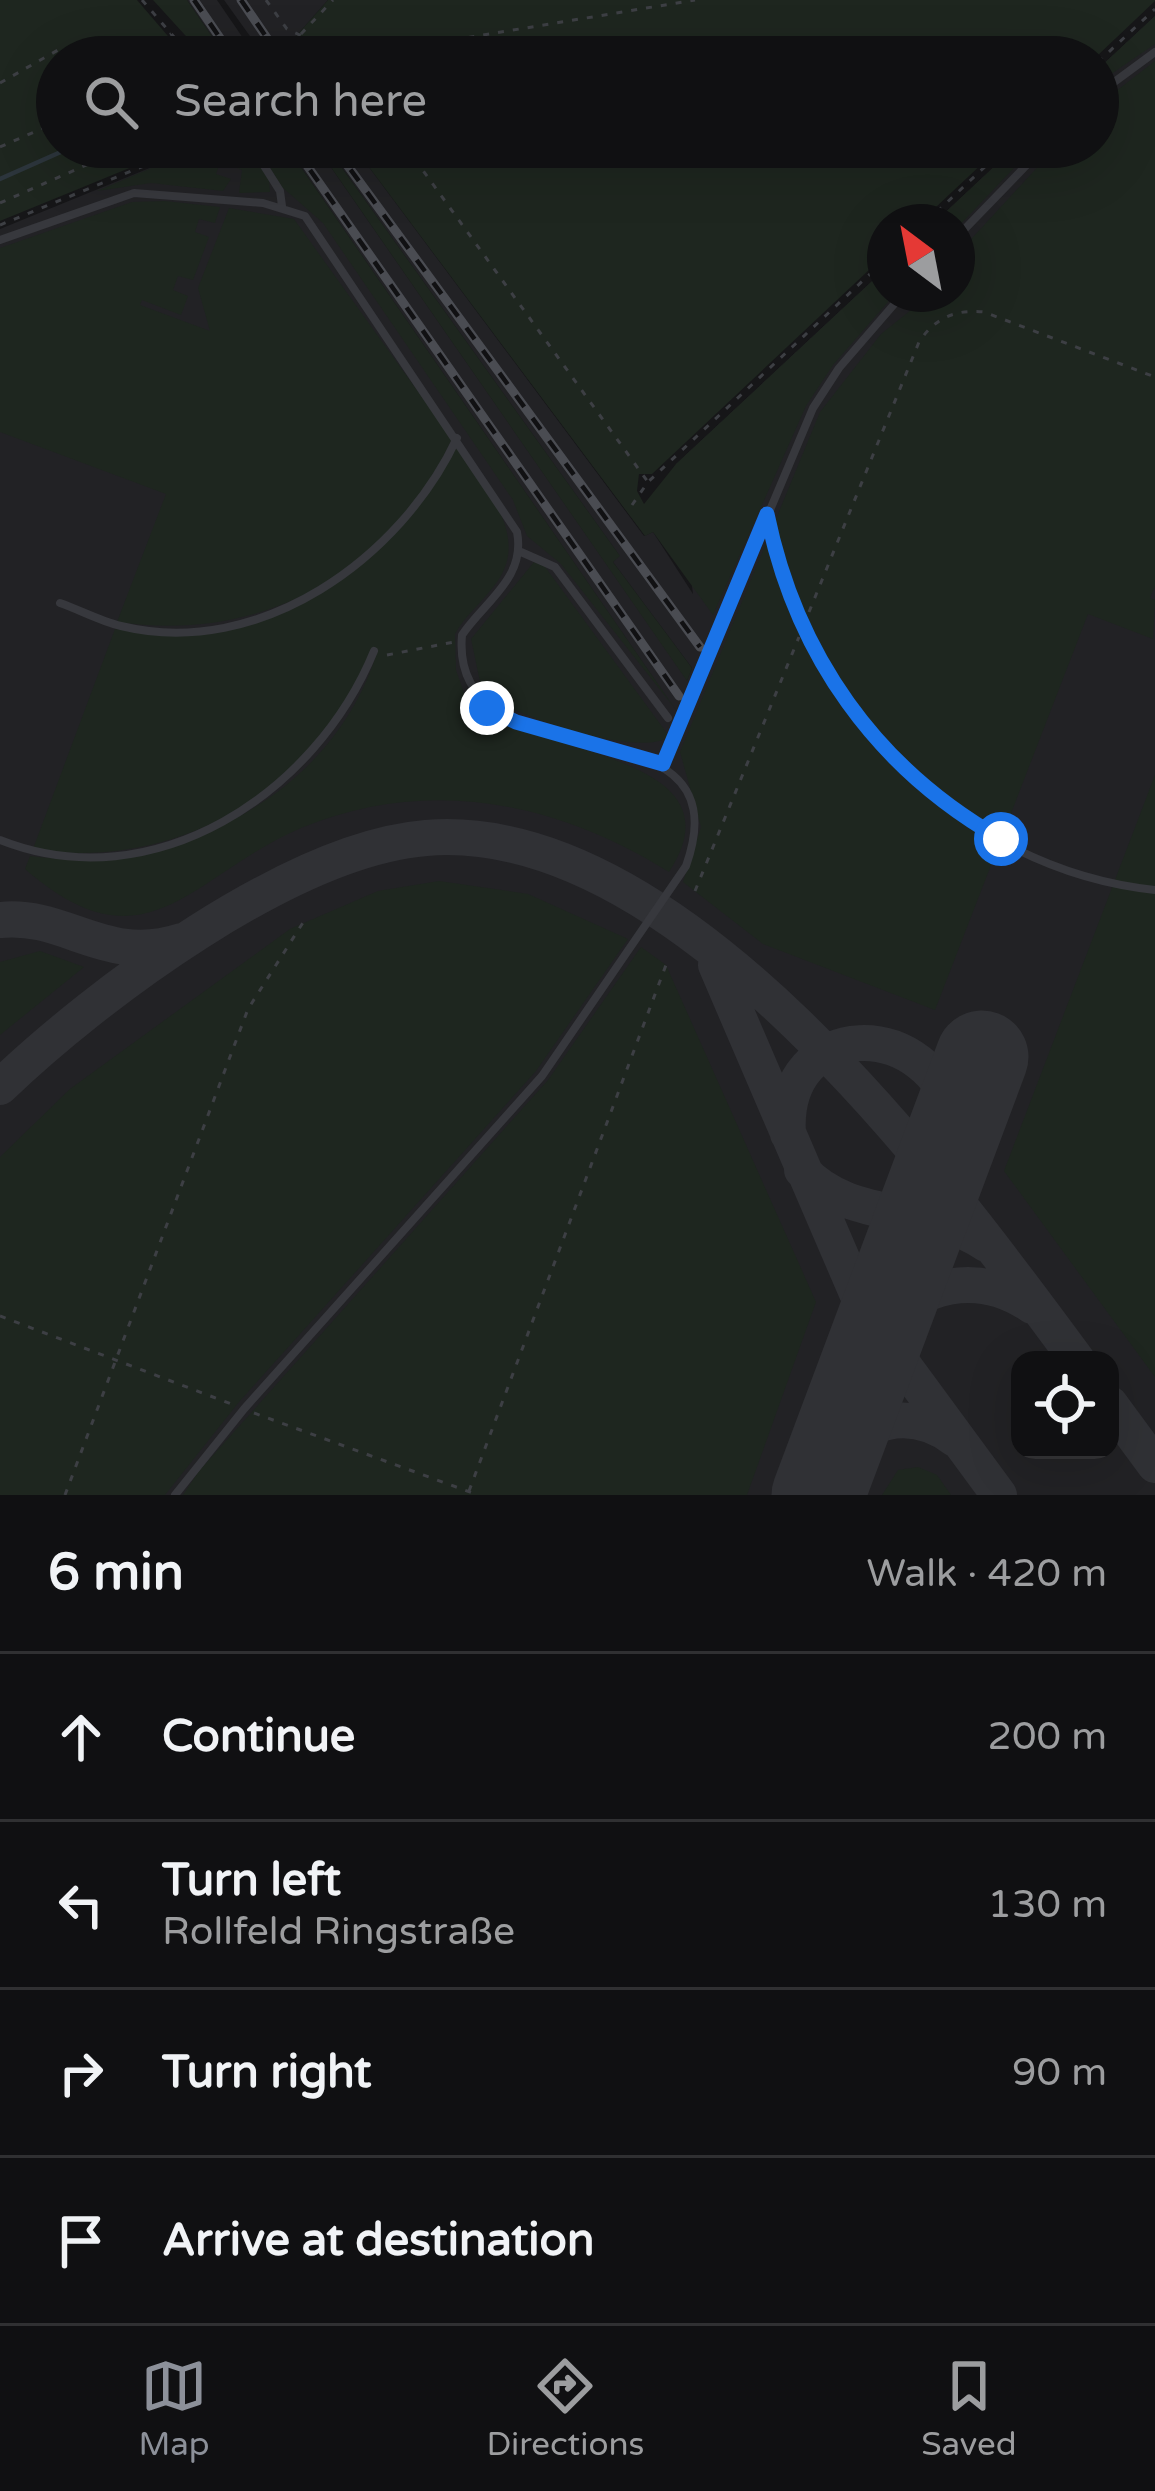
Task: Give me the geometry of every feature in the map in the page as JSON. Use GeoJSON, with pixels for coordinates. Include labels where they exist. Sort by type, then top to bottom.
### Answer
{"type":"FeatureCollection","features":[{"type":"Feature","properties":{"kind":"lane"},"geometry":{"type":"LineString","coordinates":[[1119,79],[1155,52]]}},
{"type":"Feature","properties":{"kind":"lane"},"geometry":{"type":"LineString","coordinates":[[265,168],[280,191],[282,206]]}},
{"type":"Feature","properties":{"kind":"lane"},"geometry":{"type":"LineString","coordinates":[[975,218],[1024,168]]}},
{"type":"Feature","properties":{"kind":"lane"},"geometry":{"type":"LineString","coordinates":[[0,240],[134,194],[282,206],[317,228],[501,500],[521,551],[555,567],[668,718]]}},
{"type":"Feature","properties":{"kind":"lane"},"geometry":{"type":"LineString","coordinates":[[663,764],[767,514],[826,388],[888,312]]}},
{"type":"Feature","properties":{"kind":"lane"},"geometry":{"type":"LineString","coordinates":[[61,603],[120,626],[171,630],[222,625],[295,602],[358,565],[393,534],[423,498],[458,436]]}},
{"type":"Feature","properties":{"kind":"lane"},"geometry":{"type":"LineString","coordinates":[[767,514],[784,582],[803,626],[827,676],[862,725],[950,807],[1053,865],[1155,890]]}},
{"type":"Feature","properties":{"kind":"lane"},"geometry":{"type":"LineString","coordinates":[[175,1495],[244,1409],[542,1076],[686,866],[694,828],[690,804],[663,764],[516,722],[487,708],[469,683],[461,640],[504,586],[521,551]]}},
{"type":"Feature","properties":{"kind":"lane"},"geometry":{"type":"LineString","coordinates":[[0,840],[33,853],[109,856],[207,830],[262,799],[309,758],[353,697],[373,654]]}},
{"type":"Feature","properties":{"kind":"path"},"geometry":{"type":"LineString","coordinates":[[142,0],[171,34],[165,36]]}},
{"type":"Feature","properties":{"kind":"path"},"geometry":{"type":"LineString","coordinates":[[266,0],[287,28],[300,35],[333,0]]}},
{"type":"Feature","properties":{"kind":"path"},"geometry":{"type":"LineString","coordinates":[[476,36],[695,0]]}},
{"type":"Feature","properties":{"kind":"path"},"geometry":{"type":"LineString","coordinates":[[1119,42],[1155,9]]}},
{"type":"Feature","properties":{"kind":"path"},"geometry":{"type":"LineString","coordinates":[[0,83],[36,63]]}},
{"type":"Feature","properties":{"kind":"path"},"geometry":{"type":"LineString","coordinates":[[0,148],[36,132]]}},
{"type":"Feature","properties":{"kind":"path"},"geometry":{"type":"LineString","coordinates":[[0,202],[79,168]]}},
{"type":"Feature","properties":{"kind":"path"},"geometry":{"type":"LineString","coordinates":[[0,225],[139,168]]}},
{"type":"Feature","properties":{"kind":"path"},"geometry":{"type":"LineString","coordinates":[[421,168],[648,482]]}},
{"type":"Feature","properties":{"kind":"path"},"geometry":{"type":"LineString","coordinates":[[945,204],[984,168]]}},
{"type":"Feature","properties":{"kind":"path"},"geometry":{"type":"LineString","coordinates":[[632,505],[648,482],[867,277]]}},
{"type":"Feature","properties":{"kind":"path"},"geometry":{"type":"LineString","coordinates":[[695,891],[919,342],[938,321],[955,313],[984,312],[1155,377]]}},
{"type":"Feature","properties":{"kind":"path"},"geometry":{"type":"LineString","coordinates":[[373,654],[461,640]]}},
{"type":"Feature","properties":{"kind":"path"},"geometry":{"type":"LineString","coordinates":[[64,1495],[248,1009],[304,921]]}},
{"type":"Feature","properties":{"kind":"path"},"geometry":{"type":"LineString","coordinates":[[469,1491],[666,965]]}},
{"type":"Feature","properties":{"kind":"shaded area"},"geometry":{"type":"Polygon","coordinates":[[[0,0],[137,0],[168,36],[36,36],[36,168],[130,168],[0,221],[0,0]]]}},
{"type":"Feature","properties":{"kind":"shaded area"},"geometry":{"type":"Polygon","coordinates":[[[153,0],[187,0],[212,36],[186,36],[153,0]]]}},
{"type":"Feature","properties":{"kind":"shaded area"},"geometry":{"type":"Polygon","coordinates":[[[187,0],[217,0],[242,36],[212,36],[187,0]]]}},
{"type":"Feature","properties":{"kind":"shaded area"},"geometry":{"type":"Polygon","coordinates":[[[224,0],[328,0],[296,36],[250,36],[224,0]]]}},
{"type":"Feature","properties":{"kind":"shaded area"},"geometry":{"type":"Polygon","coordinates":[[[328,0],[1155,0],[1118,36],[296,36],[328,0]]]}},
{"type":"Feature","properties":{"kind":"shaded area"},"geometry":{"type":"Polygon","coordinates":[[[1155,16],[1155,1495],[0,1495],[0,229],[150,168],[289,168],[659,686],[301,168],[332,168],[687,680],[692,668],[613,562],[619,555],[342,168],[370,168],[644,536],[653,532],[693,594],[676,464],[867,286],[867,312],[975,312],[975,204],[954,204],[993,168],[1119,168],[1119,49],[1155,16]]]}},
{"type":"Feature","properties":{"kind":"shaded area"},"geometry":{"type":"Polygon","coordinates":[[[1155,16],[1155,44],[1119,69],[1119,49],[1155,16]]]}},
{"type":"Feature","properties":{"kind":"shaded area"},"geometry":{"type":"Polygon","coordinates":[[[1155,61],[1153,639],[1088,614],[935,1010],[763,944],[683,882],[701,827],[680,752],[820,412],[881,334],[908,312],[975,312],[975,235],[1037,168],[1119,168],[1119,89],[1155,61]]]}},
{"type":"Feature","properties":{"kind":"shaded area"},"geometry":{"type":"Polygon","coordinates":[[[151,168],[218,168],[216,174],[231,179],[223,191],[151,183],[97,191],[151,168]]]}},
{"type":"Feature","properties":{"kind":"shaded area"},"geometry":{"type":"Polygon","coordinates":[[[237,168],[261,168],[270,192],[239,193],[242,170],[237,168]]]}},
{"type":"Feature","properties":{"kind":"shaded area"},"geometry":{"type":"Polygon","coordinates":[[[270,168],[302,168],[676,710],[561,564],[527,536],[513,500],[323,223],[282,187],[270,168]]]}},
{"type":"Feature","properties":{"kind":"shaded area"},"geometry":{"type":"Polygon","coordinates":[[[332,168],[342,168],[620,556],[613,562],[692,668],[687,681],[332,168]]]}},
{"type":"Feature","properties":{"kind":"shaded area"},"geometry":{"type":"Polygon","coordinates":[[[370,168],[978,168],[939,204],[867,204],[867,272],[652,474],[639,474],[637,491],[644,504],[676,464],[867,286],[867,312],[879,312],[833,365],[806,406],[713,615],[653,532],[645,536],[370,168]]]}},
{"type":"Feature","properties":{"kind":"shaded area"},"geometry":{"type":"Polygon","coordinates":[[[993,168],[1014,168],[975,209],[975,204],[954,204],[993,168]]]}},
{"type":"Feature","properties":{"kind":"shaded area"},"geometry":{"type":"Polygon","coordinates":[[[132,202],[220,207],[215,223],[199,219],[195,232],[209,237],[193,280],[178,276],[173,290],[188,296],[181,315],[142,300],[140,305],[210,331],[198,288],[229,208],[294,219],[452,439],[426,486],[394,527],[316,589],[271,609],[222,621],[171,626],[117,622],[166,494],[0,432],[0,248],[132,202]]]}},
{"type":"Feature","properties":{"kind":"shaded area"},"geometry":{"type":"Polygon","coordinates":[[[456,445],[499,510],[509,546],[497,582],[455,634],[456,670],[468,704],[495,720],[618,761],[654,779],[678,802],[685,832],[669,872],[582,828],[537,813],[444,800],[349,812],[301,828],[168,906],[137,915],[104,914],[67,900],[25,869],[30,856],[85,858],[140,852],[193,837],[242,815],[287,784],[326,746],[356,701],[378,649],[373,648],[340,713],[306,756],[239,809],[161,842],[119,851],[33,849],[115,629],[221,626],[270,613],[316,592],[358,565],[396,531],[456,445]]]}},
{"type":"Feature","properties":{"kind":"shaded area"},"geometry":{"type":"Polygon","coordinates":[[[534,562],[543,564],[669,736],[632,742],[575,732],[518,712],[482,691],[471,639],[534,562]]]}},
{"type":"Feature","properties":{"kind":"shaded area"},"geometry":{"type":"Polygon","coordinates":[[[1155,775],[1155,1377],[1004,1171],[1155,775]]]}},
{"type":"Feature","properties":{"kind":"shaded area"},"geometry":{"type":"Polygon","coordinates":[[[439,881],[528,894],[628,939],[536,1071],[239,1402],[165,1495],[0,1495],[0,1157],[70,1089],[290,929],[378,891],[439,881]]]}},
{"type":"Feature","properties":{"kind":"shaded area"},"geometry":{"type":"Polygon","coordinates":[[[641,947],[666,965],[816,1302],[747,1495],[183,1495],[199,1471],[548,1080],[641,947]]]}},
{"type":"Feature","properties":{"kind":"shaded area"},"geometry":{"type":"Polygon","coordinates":[[[40,951],[84,967],[0,1035],[0,962],[40,951]]]}},
{"type":"Feature","properties":{"kind":"shaded area"},"geometry":{"type":"Polygon","coordinates":[[[918,1467],[937,1475],[951,1495],[882,1495],[898,1470],[918,1467]]]}},
{"type":"Feature","properties":{"kind":"waterway"},"geometry":{"type":"LineString","coordinates":[[0,179],[36,163]]}},
{"type":"Feature","properties":{"kind":"taxiway"},"geometry":{"type":"LineString","coordinates":[[0,1087],[142,970],[257,897],[316,868],[373,848],[426,838],[521,847],[615,885],[708,946],[796,1023],[955,1199],[1070,1351]]}},
{"type":"Feature","properties":{"kind":"taxiway"},"geometry":{"type":"LineString","coordinates":[[0,920],[46,924],[130,947],[182,941]]}},
{"type":"Feature","properties":{"kind":"taxiway"},"geometry":{"type":"LineString","coordinates":[[716,965],[856,1291],[880,1333],[999,1495]]}},
{"type":"Feature","properties":{"kind":"taxiway"},"geometry":{"type":"LineString","coordinates":[[788,1134],[792,1095],[807,1067],[831,1050],[860,1043],[890,1047],[918,1062],[942,1087],[958,1124]]}},
{"type":"Feature","properties":{"kind":"taxiway"},"geometry":{"type":"LineString","coordinates":[[802,1170],[842,1198],[939,1223],[986,1244]]}},
{"type":"Feature","properties":{"kind":"taxiway"},"geometry":{"type":"LineString","coordinates":[[880,1333],[912,1302],[950,1286],[992,1288],[1032,1306]]}},
{"type":"Feature","properties":{"kind":"taxiway"},"geometry":{"type":"LineString","coordinates":[[1119,1416],[1155,1465]]}},
{"type":"Feature","properties":{"kind":"taxiway"},"geometry":{"type":"LineString","coordinates":[[830,1462],[856,1436],[887,1422],[921,1423],[955,1439]]}},
{"type":"Feature","properties":{"kind":"runway"},"geometry":{"type":"LineString","coordinates":[[818,1495],[982,1057]]}},
{"type":"Feature","properties":{"kind":"railway"},"geometry":{"type":"LineString","coordinates":[[194,0],[219,36]]}},
{"type":"Feature","properties":{"kind":"railway"},"geometry":{"type":"LineString","coordinates":[[241,0],[266,36]]}},
{"type":"Feature","properties":{"kind":"railway"},"geometry":{"type":"LineString","coordinates":[[309,168],[679,696]]}},
{"type":"Feature","properties":{"kind":"railway"},"geometry":{"type":"LineString","coordinates":[[349,168],[700,647]]}},
{"type":"Feature","properties":{"kind":"route"},"geometry":{"type":"LineString","coordinates":[[487,708],[516,722],[663,764],[767,514],[788,596],[844,701],[903,769],[950,807],[1001,839]]}}]}
